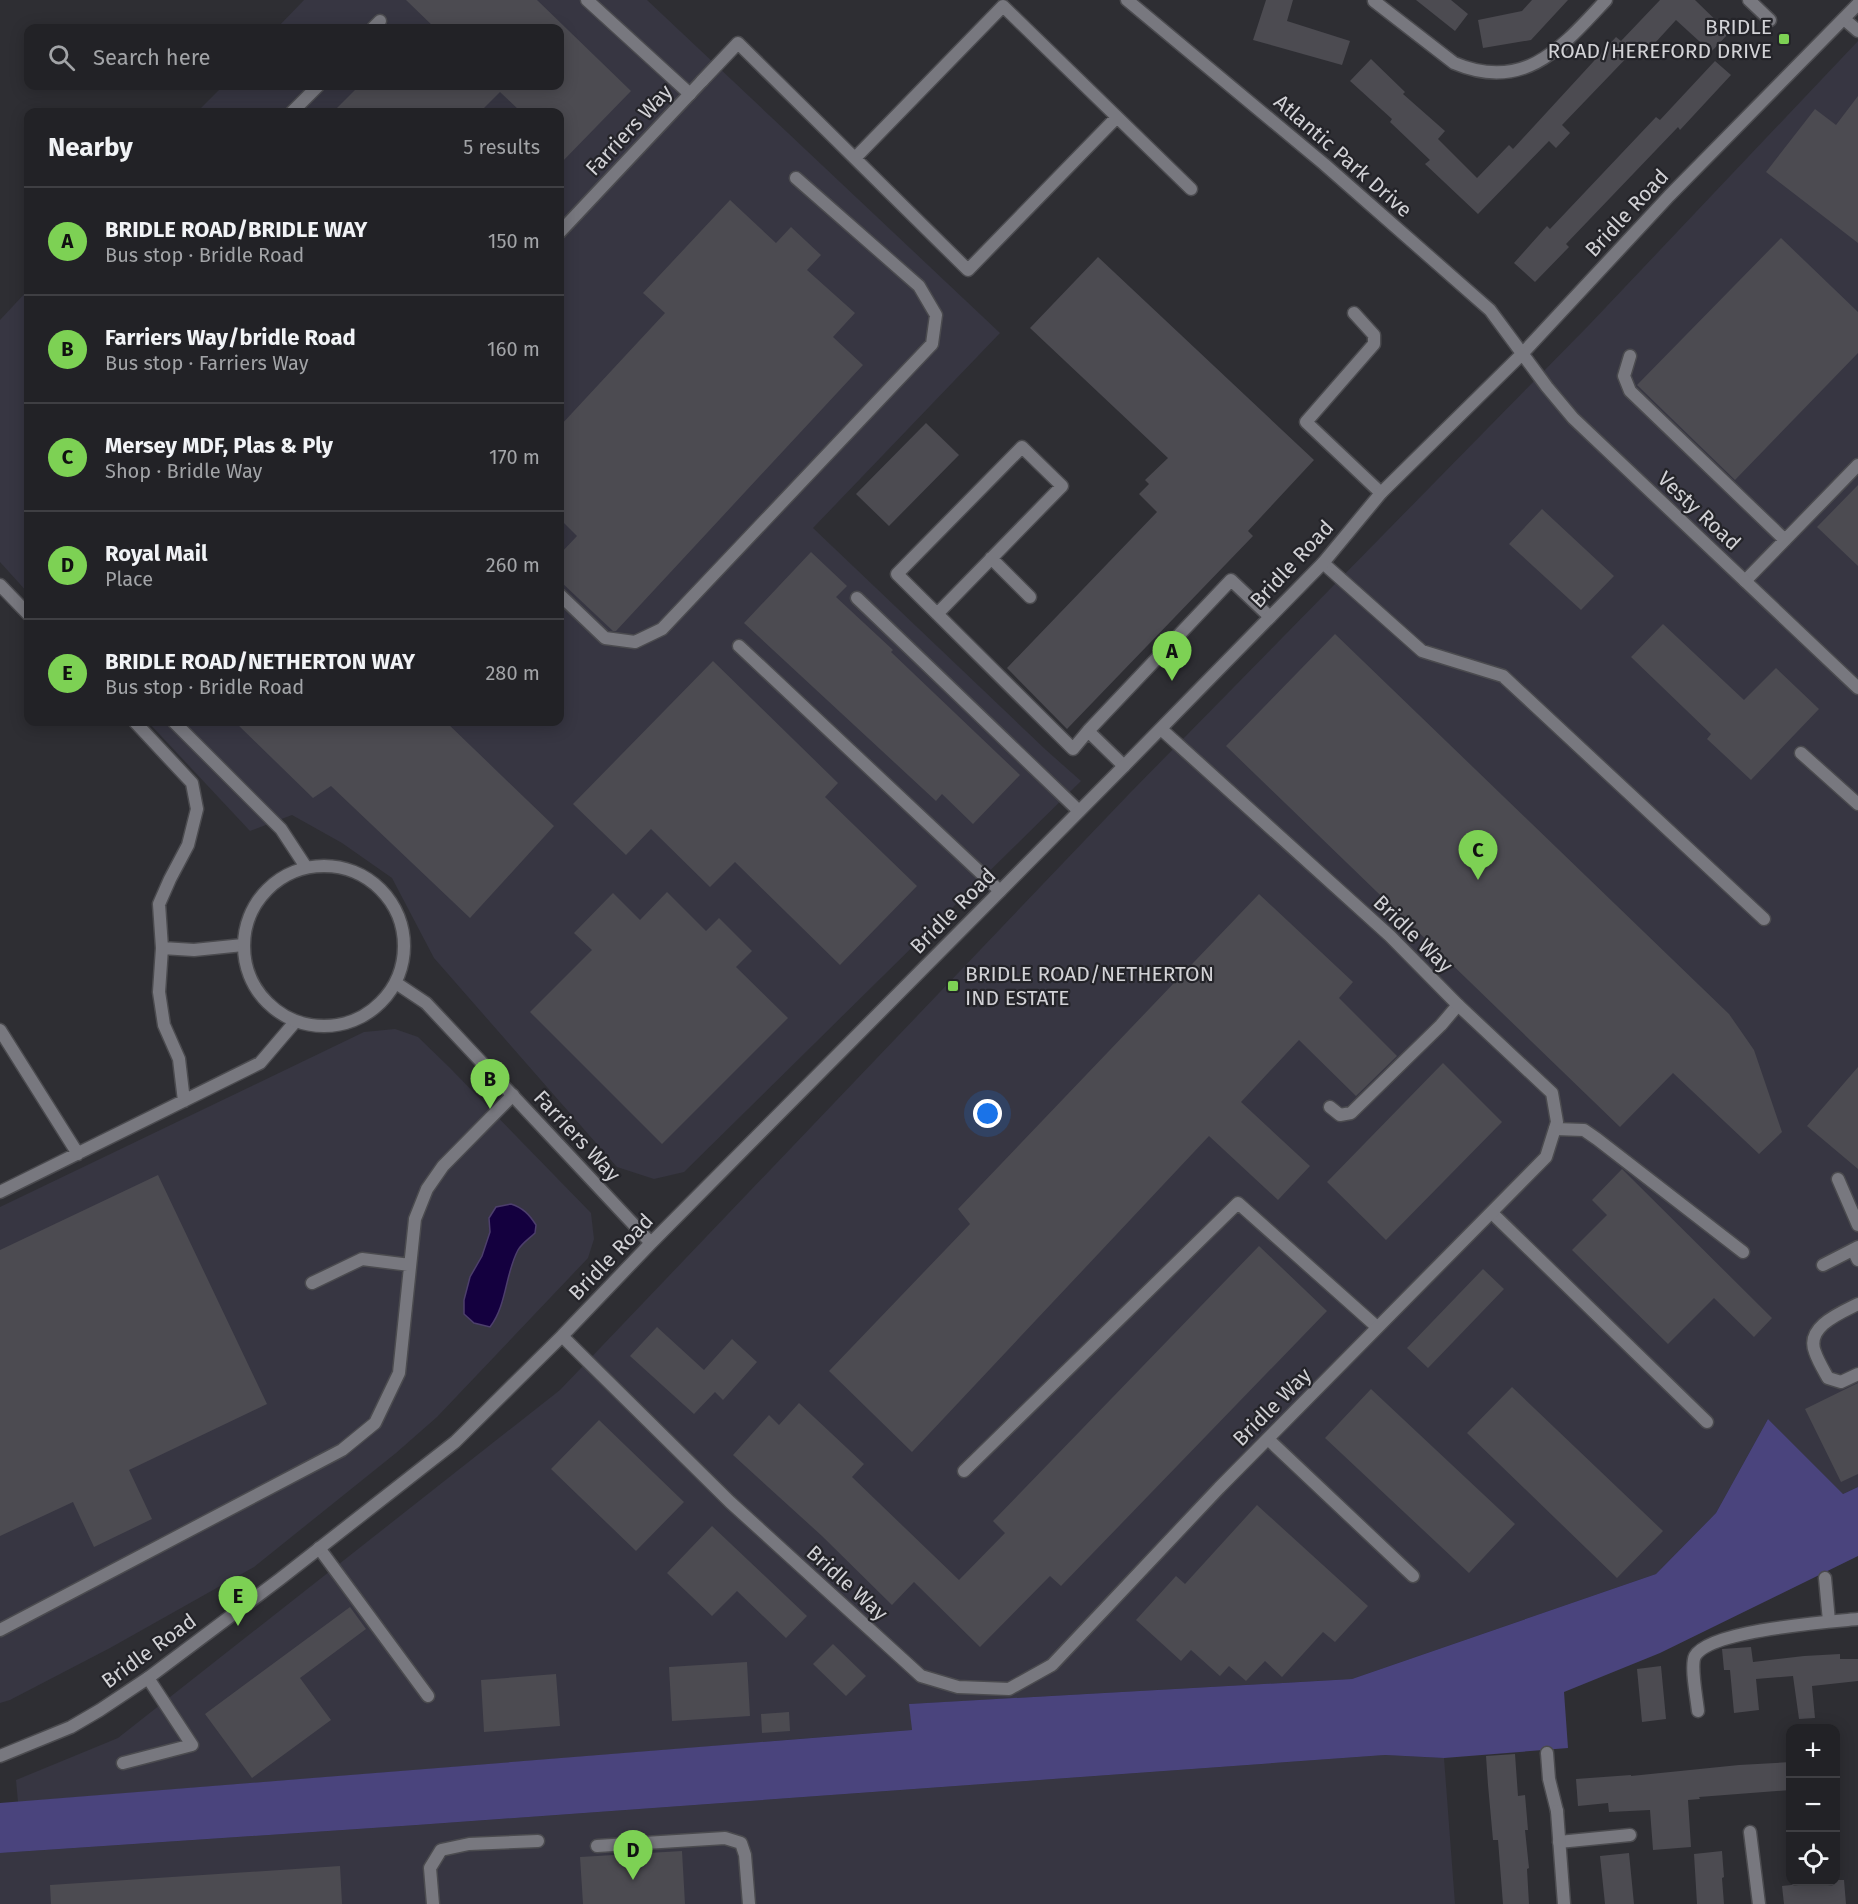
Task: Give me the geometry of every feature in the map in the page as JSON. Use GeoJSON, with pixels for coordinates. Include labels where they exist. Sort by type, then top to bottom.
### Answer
{"type":"FeatureCollection","features":[{"type":"Feature","properties":{"kind":"street"},"geometry":{"type":"LineString","coordinates":[[588,0],[690,94]]}},
{"type":"Feature","properties":{"kind":"street","name":"Atlantic Park Drive"},"geometry":{"type":"LineString","coordinates":[[1127,0],[1324,164],[1490,310],[1522,354]]}},
{"type":"Feature","properties":{"kind":"street"},"geometry":{"type":"LineString","coordinates":[[1373,0],[1454,63],[1474,69],[1499,71],[1527,67],[1554,53],[1606,0]]}},
{"type":"Feature","properties":{"kind":"street"},"geometry":{"type":"LineString","coordinates":[[1749,0],[1770,20]]}},
{"type":"Feature","properties":{"kind":"street","name":"Bridle Road"},"geometry":{"type":"LineString","coordinates":[[0,1756],[70,1726],[100,1710],[148,1678],[455,1442],[1323,563],[1381,493],[1522,354],[1669,196],[1858,4]]}},
{"type":"Feature","properties":{"kind":"street"},"geometry":{"type":"LineString","coordinates":[[1117,117],[968,270],[856,157],[1003,6],[1191,189]]}},
{"type":"Feature","properties":{"kind":"street"},"geometry":{"type":"LineString","coordinates":[[1844,19],[1858,31]]}},
{"type":"Feature","properties":{"kind":"street","name":"Farriers Way"},"geometry":{"type":"LineString","coordinates":[[564,228],[738,44],[856,157]]}},
{"type":"Feature","properties":{"kind":"street"},"geometry":{"type":"LineString","coordinates":[[296,108],[314,90]]}},
{"type":"Feature","properties":{"kind":"street"},"geometry":{"type":"LineString","coordinates":[[564,599],[605,638],[635,642],[662,629],[932,344],[936,315],[919,286],[796,178]]}},
{"type":"Feature","properties":{"kind":"street"},"geometry":{"type":"LineString","coordinates":[[1354,313],[1374,335],[1374,344],[1306,422],[1381,493]]}},
{"type":"Feature","properties":{"kind":"street","name":"Vesty Road"},"geometry":{"type":"LineString","coordinates":[[1522,354],[1574,418],[1858,688]]}},
{"type":"Feature","properties":{"kind":"street"},"geometry":{"type":"LineString","coordinates":[[1630,356],[1624,376],[1630,391],[1785,540]]}},
{"type":"Feature","properties":{"kind":"street"},"geometry":{"type":"LineString","coordinates":[[937,614],[1062,486],[1022,447],[897,574],[937,614],[1073,749],[1231,580],[1270,617]]}},
{"type":"Feature","properties":{"kind":"street"},"geometry":{"type":"LineString","coordinates":[[1745,581],[1858,465]]}},
{"type":"Feature","properties":{"kind":"street"},"geometry":{"type":"LineString","coordinates":[[991,558],[1030,597]]}},
{"type":"Feature","properties":{"kind":"street"},"geometry":{"type":"LineString","coordinates":[[1323,563],[1422,651],[1503,676],[1764,919]]}},
{"type":"Feature","properties":{"kind":"street"},"geometry":{"type":"LineString","coordinates":[[0,585],[24,610]]}},
{"type":"Feature","properties":{"kind":"street"},"geometry":{"type":"LineString","coordinates":[[857,598],[1079,811]]}},
{"type":"Feature","properties":{"kind":"street"},"geometry":{"type":"LineString","coordinates":[[739,646],[1000,891]]}},
{"type":"Feature","properties":{"kind":"street"},"geometry":{"type":"LineString","coordinates":[[139,726],[192,783],[196,809],[188,845],[159,904],[162,948],[159,992],[164,1025],[179,1059],[184,1101]]}},
{"type":"Feature","properties":{"kind":"street"},"geometry":{"type":"LineString","coordinates":[[178,726],[281,829],[306,867]]}},
{"type":"Feature","properties":{"kind":"street","name":"Bridle Way"},"geometry":{"type":"LineString","coordinates":[[562,1336],[730,1502],[921,1676],[958,1687],[1009,1689],[1052,1665],[1268,1439],[1546,1157],[1557,1122],[1552,1093],[1458,1005],[1390,936],[1161,729]]}},
{"type":"Feature","properties":{"kind":"street"},"geometry":{"type":"LineString","coordinates":[[1088,731],[1124,766]]}},
{"type":"Feature","properties":{"kind":"street"},"geometry":{"type":"LineString","coordinates":[[1801,753],[1858,804]]}},
{"type":"Feature","properties":{"kind":"street"},"geometry":{"type":"LineString","coordinates":[[306,867],[339,867],[366,877],[382,890],[398,913],[405,939],[405,957],[396,983],[378,1007],[360,1019],[335,1027],[322,1027],[295,1022],[264,1001],[249,977],[243,945],[249,915],[260,897],[283,876],[306,867]]}},
{"type":"Feature","properties":{"kind":"street"},"geometry":{"type":"LineString","coordinates":[[162,948],[194,950],[243,945]]}},
{"type":"Feature","properties":{"kind":"street","name":"Farriers Way"},"geometry":{"type":"LineString","coordinates":[[396,983],[426,1003],[651,1243]]}},
{"type":"Feature","properties":{"kind":"street"},"geometry":{"type":"LineString","coordinates":[[1330,1107],[1340,1115],[1351,1113],[1442,1025],[1458,1005]]}},
{"type":"Feature","properties":{"kind":"street"},"geometry":{"type":"LineString","coordinates":[[0,1192],[260,1063],[295,1022]]}},
{"type":"Feature","properties":{"kind":"street"},"geometry":{"type":"LineString","coordinates":[[0,1030],[78,1154]]}},
{"type":"Feature","properties":{"kind":"street"},"geometry":{"type":"LineString","coordinates":[[0,1630],[342,1450],[375,1423],[399,1373],[415,1220],[427,1189],[443,1166],[513,1095]]}},
{"type":"Feature","properties":{"kind":"street"},"geometry":{"type":"LineString","coordinates":[[1555,1129],[1584,1130],[1597,1138],[1743,1252]]}},
{"type":"Feature","properties":{"kind":"street"},"geometry":{"type":"LineString","coordinates":[[1838,1179],[1858,1225]]}},
{"type":"Feature","properties":{"kind":"street"},"geometry":{"type":"LineString","coordinates":[[964,1471],[1238,1203],[1377,1328]]}},
{"type":"Feature","properties":{"kind":"street"},"geometry":{"type":"LineString","coordinates":[[1492,1213],[1707,1422]]}},
{"type":"Feature","properties":{"kind":"street"},"geometry":{"type":"LineString","coordinates":[[1823,1265],[1856,1252]]}},
{"type":"Feature","properties":{"kind":"street"},"geometry":{"type":"LineString","coordinates":[[312,1283],[362,1259],[410,1266]]}},
{"type":"Feature","properties":{"kind":"street"},"geometry":{"type":"LineString","coordinates":[[1858,1304],[1830,1318],[1814,1335],[1814,1350],[1827,1378],[1841,1382],[1858,1374]]}},
{"type":"Feature","properties":{"kind":"street"},"geometry":{"type":"LineString","coordinates":[[1268,1439],[1413,1576]]}},
{"type":"Feature","properties":{"kind":"street"},"geometry":{"type":"LineString","coordinates":[[319,1548],[428,1696]]}},
{"type":"Feature","properties":{"kind":"street"},"geometry":{"type":"LineString","coordinates":[[1825,1578],[1829,1622]]}},
{"type":"Feature","properties":{"kind":"street"},"geometry":{"type":"LineString","coordinates":[[1698,1711],[1693,1662],[1701,1650],[1718,1641],[1762,1630],[1858,1619]]}},
{"type":"Feature","properties":{"kind":"street"},"geometry":{"type":"LineString","coordinates":[[123,1762],[192,1745],[148,1678]]}},
{"type":"Feature","properties":{"kind":"street"},"geometry":{"type":"LineString","coordinates":[[1547,1753],[1549,1779],[1557,1811],[1564,1904]]}},
{"type":"Feature","properties":{"kind":"street"},"geometry":{"type":"LineString","coordinates":[[1750,1832],[1759,1904]]}},
{"type":"Feature","properties":{"kind":"street"},"geometry":{"type":"LineString","coordinates":[[1559,1842],[1630,1835]]}},
{"type":"Feature","properties":{"kind":"street"},"geometry":{"type":"LineString","coordinates":[[597,1846],[725,1838],[741,1843],[745,1855],[749,1904]]}},
{"type":"Feature","properties":{"kind":"street"},"geometry":{"type":"LineString","coordinates":[[433,1904],[430,1868],[441,1850],[469,1844],[538,1841]]}},
{"type":"Feature","properties":{"kind":"shaded area"},"geometry":{"type":"Polygon","coordinates":[[[304,0],[647,0],[1000,333],[813,528],[1081,781],[684,1172],[654,1179],[617,1167],[434,958],[392,878],[342,843],[292,815],[250,831],[152,726],[564,726],[564,108],[201,108],[219,90],[564,90],[564,24],[281,24],[304,0]]]}},
{"type":"Feature","properties":{"kind":"shaded area"},"geometry":{"type":"Polygon","coordinates":[[[1858,41],[1858,1487],[1843,1494],[1768,1419],[1716,1513],[1656,1574],[1352,1679],[910,1704],[912,1730],[18,1802],[16,1780],[118,1738],[560,1390],[1129,794],[1589,325],[1858,41]]]}},
{"type":"Feature","properties":{"kind":"shaded area"},"geometry":{"type":"Polygon","coordinates":[[[24,294],[24,589],[0,562],[0,320],[24,294]]]}},
{"type":"Feature","properties":{"kind":"shaded area"},"geometry":{"type":"Polygon","coordinates":[[[395,1029],[418,1037],[591,1213],[594,1239],[588,1258],[437,1417],[396,1453],[254,1567],[110,1648],[0,1703],[0,1207],[364,1032],[395,1029]]]}},
{"type":"Feature","properties":{"kind":"shaded area"},"geometry":{"type":"Polygon","coordinates":[[[511,1204],[531,1218],[536,1225],[535,1233],[518,1250],[500,1309],[490,1327],[474,1323],[464,1314],[464,1300],[470,1277],[482,1256],[490,1232],[489,1218],[496,1207],[511,1204]]]}},
{"type":"Feature","properties":{"kind":"shaded area"},"geometry":{"type":"Polygon","coordinates":[[[1768,1419],[1843,1494],[1858,1487],[1858,1556],[1660,1653],[1564,1692],[1568,1748],[1444,1758],[1385,1755],[0,1853],[0,1803],[912,1730],[909,1704],[1352,1679],[1656,1574],[1716,1513],[1768,1419]]]}},
{"type":"Feature","properties":{"kind":"shaded area"},"geometry":{"type":"Polygon","coordinates":[[[1385,1755],[1444,1758],[1455,1904],[0,1904],[0,1853],[1385,1755]]]}},
{"type":"Feature","properties":{"kind":"building"},"geometry":{"type":"Polygon","coordinates":[[[406,0],[537,0],[562,24],[431,24],[406,0]]]}},
{"type":"Feature","properties":{"kind":"building"},"geometry":{"type":"Polygon","coordinates":[[[1266,0],[1293,0],[1287,21],[1350,41],[1342,65],[1253,40],[1266,0]]]}},
{"type":"Feature","properties":{"kind":"building"},"geometry":{"type":"Polygon","coordinates":[[[1416,0],[1451,0],[1468,14],[1455,31],[1416,0]]]}},
{"type":"Feature","properties":{"kind":"building"},"geometry":{"type":"Polygon","coordinates":[[[1532,0],[1568,0],[1531,40],[1483,48],[1478,20],[1522,11],[1532,0]]]}},
{"type":"Feature","properties":{"kind":"building"},"geometry":{"type":"Polygon","coordinates":[[[1660,0],[1695,0],[1729,33],[1711,52],[1676,20],[1644,55],[1636,48],[1562,125],[1570,133],[1556,148],[1549,141],[1478,214],[1425,164],[1430,160],[1390,122],[1392,119],[1350,81],[1371,59],[1405,92],[1403,94],[1445,131],[1438,139],[1477,178],[1509,145],[1513,149],[1616,37],[1621,41],[1660,0]]]}},
{"type":"Feature","properties":{"kind":"building"},"geometry":{"type":"Polygon","coordinates":[[[564,26],[631,91],[564,160],[564,108],[517,108],[500,92],[484,108],[337,108],[355,90],[564,90],[564,26]]]}},
{"type":"Feature","properties":{"kind":"building"},"geometry":{"type":"Polygon","coordinates":[[[1715,61],[1731,75],[1680,130],[1678,127],[1566,244],[1569,247],[1535,282],[1514,263],[1547,226],[1550,229],[1656,117],[1660,120],[1715,61]]]}},
{"type":"Feature","properties":{"kind":"building"},"geometry":{"type":"Polygon","coordinates":[[[1858,96],[1858,243],[1766,172],[1815,109],[1836,125],[1858,96]]]}},
{"type":"Feature","properties":{"kind":"building"},"geometry":{"type":"Polygon","coordinates":[[[730,200],[776,243],[791,227],[821,255],[807,270],[855,313],[833,337],[863,365],[616,631],[613,631],[564,585],[564,550],[577,536],[564,523],[564,422],[665,313],[643,293],[730,200]]]}},
{"type":"Feature","properties":{"kind":"building"},"geometry":{"type":"Polygon","coordinates":[[[1781,238],[1858,312],[1858,353],[1735,480],[1637,385],[1781,238]]]}},
{"type":"Feature","properties":{"kind":"building"},"geometry":{"type":"Polygon","coordinates":[[[1098,257],[1314,460],[1248,531],[1253,536],[1067,729],[1007,668],[1157,512],[1139,494],[1149,484],[1145,480],[1168,458],[1030,328],[1098,257]]]}},
{"type":"Feature","properties":{"kind":"building"},"geometry":{"type":"Polygon","coordinates":[[[926,423],[959,455],[889,526],[856,494],[926,423]]]}},
{"type":"Feature","properties":{"kind":"building"},"geometry":{"type":"Polygon","coordinates":[[[1858,485],[1858,566],[1817,527],[1858,485]]]}},
{"type":"Feature","properties":{"kind":"building"},"geometry":{"type":"Polygon","coordinates":[[[1542,509],[1614,576],[1581,610],[1509,544],[1542,509]]]}},
{"type":"Feature","properties":{"kind":"building"},"geometry":{"type":"Polygon","coordinates":[[[811,552],[847,586],[836,597],[1020,775],[973,824],[942,794],[936,801],[744,623],[811,552]]]}},
{"type":"Feature","properties":{"kind":"building"},"geometry":{"type":"Polygon","coordinates":[[[1663,624],[1744,700],[1776,668],[1819,709],[1751,780],[1707,739],[1711,734],[1631,657],[1663,624]]]}},
{"type":"Feature","properties":{"kind":"building"},"geometry":{"type":"Polygon","coordinates":[[[1335,634],[1729,1014],[1754,1050],[1782,1132],[1759,1154],[1673,1073],[1620,1127],[1226,746],[1335,634]]]}},
{"type":"Feature","properties":{"kind":"building"},"geometry":{"type":"Polygon","coordinates":[[[713,661],[838,783],[825,797],[917,886],[840,965],[735,862],[710,887],[651,829],[626,855],[573,804],[713,661]]]}},
{"type":"Feature","properties":{"kind":"building"},"geometry":{"type":"Polygon","coordinates":[[[239,726],[450,726],[554,826],[470,918],[331,786],[313,798],[239,726]]]}},
{"type":"Feature","properties":{"kind":"building"},"geometry":{"type":"Polygon","coordinates":[[[667,892],[706,931],[719,918],[752,951],[736,967],[788,1018],[662,1144],[530,1012],[592,950],[574,933],[613,893],[640,920],[667,892]]]}},
{"type":"Feature","properties":{"kind":"building"},"geometry":{"type":"Polygon","coordinates":[[[1259,894],[1353,982],[1339,998],[1397,1056],[1356,1096],[1299,1040],[1241,1102],[1310,1166],[1278,1200],[1209,1136],[912,1452],[829,1371],[970,1224],[958,1209],[1259,894]]]}},
{"type":"Feature","properties":{"kind":"building"},"geometry":{"type":"Polygon","coordinates":[[[1443,1063],[1502,1122],[1386,1240],[1327,1182],[1443,1063]]]}},
{"type":"Feature","properties":{"kind":"building"},"geometry":{"type":"Polygon","coordinates":[[[1858,1067],[1858,1169],[1807,1126],[1858,1067]]]}},
{"type":"Feature","properties":{"kind":"building"},"geometry":{"type":"Polygon","coordinates":[[[1622,1169],[1772,1318],[1754,1337],[1714,1298],[1668,1344],[1572,1250],[1607,1215],[1592,1200],[1622,1169]]]}},
{"type":"Feature","properties":{"kind":"building"},"geometry":{"type":"Polygon","coordinates":[[[158,1175],[267,1404],[129,1470],[152,1519],[94,1547],[73,1502],[0,1536],[0,1250],[158,1175]]]}},
{"type":"Feature","properties":{"kind":"building"},"geometry":{"type":"Polygon","coordinates":[[[1259,1246],[1327,1311],[1061,1586],[1050,1576],[980,1647],[914,1582],[892,1605],[822,1536],[733,1455],[769,1415],[779,1425],[799,1403],[864,1464],[852,1477],[959,1580],[1005,1533],[993,1521],[1259,1246]]]}},
{"type":"Feature","properties":{"kind":"building"},"geometry":{"type":"Polygon","coordinates":[[[1483,1269],[1504,1289],[1428,1368],[1407,1348],[1483,1269]]]}},
{"type":"Feature","properties":{"kind":"building"},"geometry":{"type":"Polygon","coordinates":[[[657,1327],[704,1370],[732,1339],[757,1362],[723,1400],[715,1392],[694,1414],[630,1356],[657,1327]]]}},
{"type":"Feature","properties":{"kind":"building"},"geometry":{"type":"Polygon","coordinates":[[[1858,1383],[1858,1474],[1841,1482],[1805,1409],[1858,1383]]]}},
{"type":"Feature","properties":{"kind":"building"},"geometry":{"type":"Polygon","coordinates":[[[1512,1387],[1663,1531],[1617,1578],[1467,1433],[1512,1387]]]}},
{"type":"Feature","properties":{"kind":"building"},"geometry":{"type":"Polygon","coordinates":[[[1371,1389],[1515,1524],[1469,1573],[1325,1438],[1371,1389]]]}},
{"type":"Feature","properties":{"kind":"building"},"geometry":{"type":"Polygon","coordinates":[[[599,1420],[684,1502],[636,1551],[551,1469],[599,1420]]]}},
{"type":"Feature","properties":{"kind":"building"},"geometry":{"type":"Polygon","coordinates":[[[1257,1505],[1368,1606],[1335,1642],[1323,1632],[1282,1677],[1265,1661],[1246,1681],[1229,1666],[1220,1676],[1191,1650],[1181,1661],[1136,1620],[1176,1576],[1185,1584],[1257,1505]]]}},
{"type":"Feature","properties":{"kind":"building"},"geometry":{"type":"Polygon","coordinates":[[[712,1526],[807,1616],[786,1638],[737,1591],[712,1616],[667,1573],[712,1526]]]}},
{"type":"Feature","properties":{"kind":"building"},"geometry":{"type":"Polygon","coordinates":[[[350,1607],[366,1629],[300,1678],[331,1720],[252,1778],[205,1714],[350,1607]]]}},
{"type":"Feature","properties":{"kind":"building"},"geometry":{"type":"Polygon","coordinates":[[[833,1644],[866,1676],[846,1696],[813,1664],[833,1644]]]}},
{"type":"Feature","properties":{"kind":"building"},"geometry":{"type":"Polygon","coordinates":[[[1751,1647],[1753,1662],[1840,1654],[1840,1659],[1858,1659],[1858,1681],[1812,1686],[1815,1718],[1799,1719],[1793,1676],[1756,1679],[1759,1710],[1734,1713],[1730,1670],[1724,1670],[1722,1649],[1751,1647]]]}},
{"type":"Feature","properties":{"kind":"building"},"geometry":{"type":"Polygon","coordinates":[[[747,1662],[750,1716],[672,1721],[669,1667],[747,1662]]]}},
{"type":"Feature","properties":{"kind":"building"},"geometry":{"type":"Polygon","coordinates":[[[1661,1666],[1666,1719],[1642,1722],[1637,1669],[1661,1666]]]}},
{"type":"Feature","properties":{"kind":"building"},"geometry":{"type":"Polygon","coordinates":[[[556,1674],[560,1726],[484,1732],[481,1680],[556,1674]]]}},
{"type":"Feature","properties":{"kind":"building"},"geometry":{"type":"Polygon","coordinates":[[[789,1712],[790,1731],[762,1733],[761,1714],[789,1712]]]}},
{"type":"Feature","properties":{"kind":"building"},"geometry":{"type":"Polygon","coordinates":[[[1515,1754],[1518,1796],[1525,1795],[1529,1904],[1503,1904],[1498,1840],[1493,1840],[1486,1756],[1515,1754]]]}},
{"type":"Feature","properties":{"kind":"building"},"geometry":{"type":"Polygon","coordinates":[[[1786,1762],[1786,1790],[1699,1797],[1700,1799],[1688,1800],[1691,1847],[1653,1850],[1650,1810],[1609,1812],[1608,1803],[1578,1806],[1576,1779],[1786,1762]]]}},
{"type":"Feature","properties":{"kind":"building"},"geometry":{"type":"Polygon","coordinates":[[[682,1851],[685,1904],[583,1904],[580,1857],[682,1851]]]}},
{"type":"Feature","properties":{"kind":"building"},"geometry":{"type":"Polygon","coordinates":[[[1722,1851],[1724,1904],[1697,1904],[1694,1854],[1722,1851]]]}},
{"type":"Feature","properties":{"kind":"building"},"geometry":{"type":"Polygon","coordinates":[[[1629,1853],[1634,1904],[1605,1904],[1600,1856],[1629,1853]]]}},
{"type":"Feature","properties":{"kind":"building"},"geometry":{"type":"Polygon","coordinates":[[[340,1866],[342,1904],[51,1904],[50,1885],[340,1866]]]}},
{"type":"Feature","properties":{"kind":"building"},"geometry":{"type":"Polygon","coordinates":[[[1840,1880],[1844,1880],[1846,1904],[1784,1904],[1782,1886],[1840,1886],[1840,1880]]]}},
{"type":"Feature","properties":{"kind":"place","name":"BRIDLE ROAD/HEREFORD DRIVE"},"geometry":{"type":"Point","coordinates":[1784,39]}},
{"type":"Feature","properties":{"kind":"place","name":"BRIDLE ROAD/BRIDLE WAY"},"geometry":{"type":"Point","coordinates":[1172,681]}},
{"type":"Feature","properties":{"kind":"place","name":"Mersey MDF, Plas & Ply"},"geometry":{"type":"Point","coordinates":[1478,880]}},
{"type":"Feature","properties":{"kind":"place","name":"BRIDLE ROAD/NETHERTON IND ESTATE"},"geometry":{"type":"Point","coordinates":[953,986]}},
{"type":"Feature","properties":{"kind":"place","name":"Farriers Way/bridle Road"},"geometry":{"type":"Point","coordinates":[490,1109]}},
{"type":"Feature","properties":{"kind":"place","name":"BRIDLE ROAD/NETHERTON WAY"},"geometry":{"type":"Point","coordinates":[238,1626]}},
{"type":"Feature","properties":{"kind":"place","name":"Royal Mail"},"geometry":{"type":"Point","coordinates":[633,1880]}}]}
